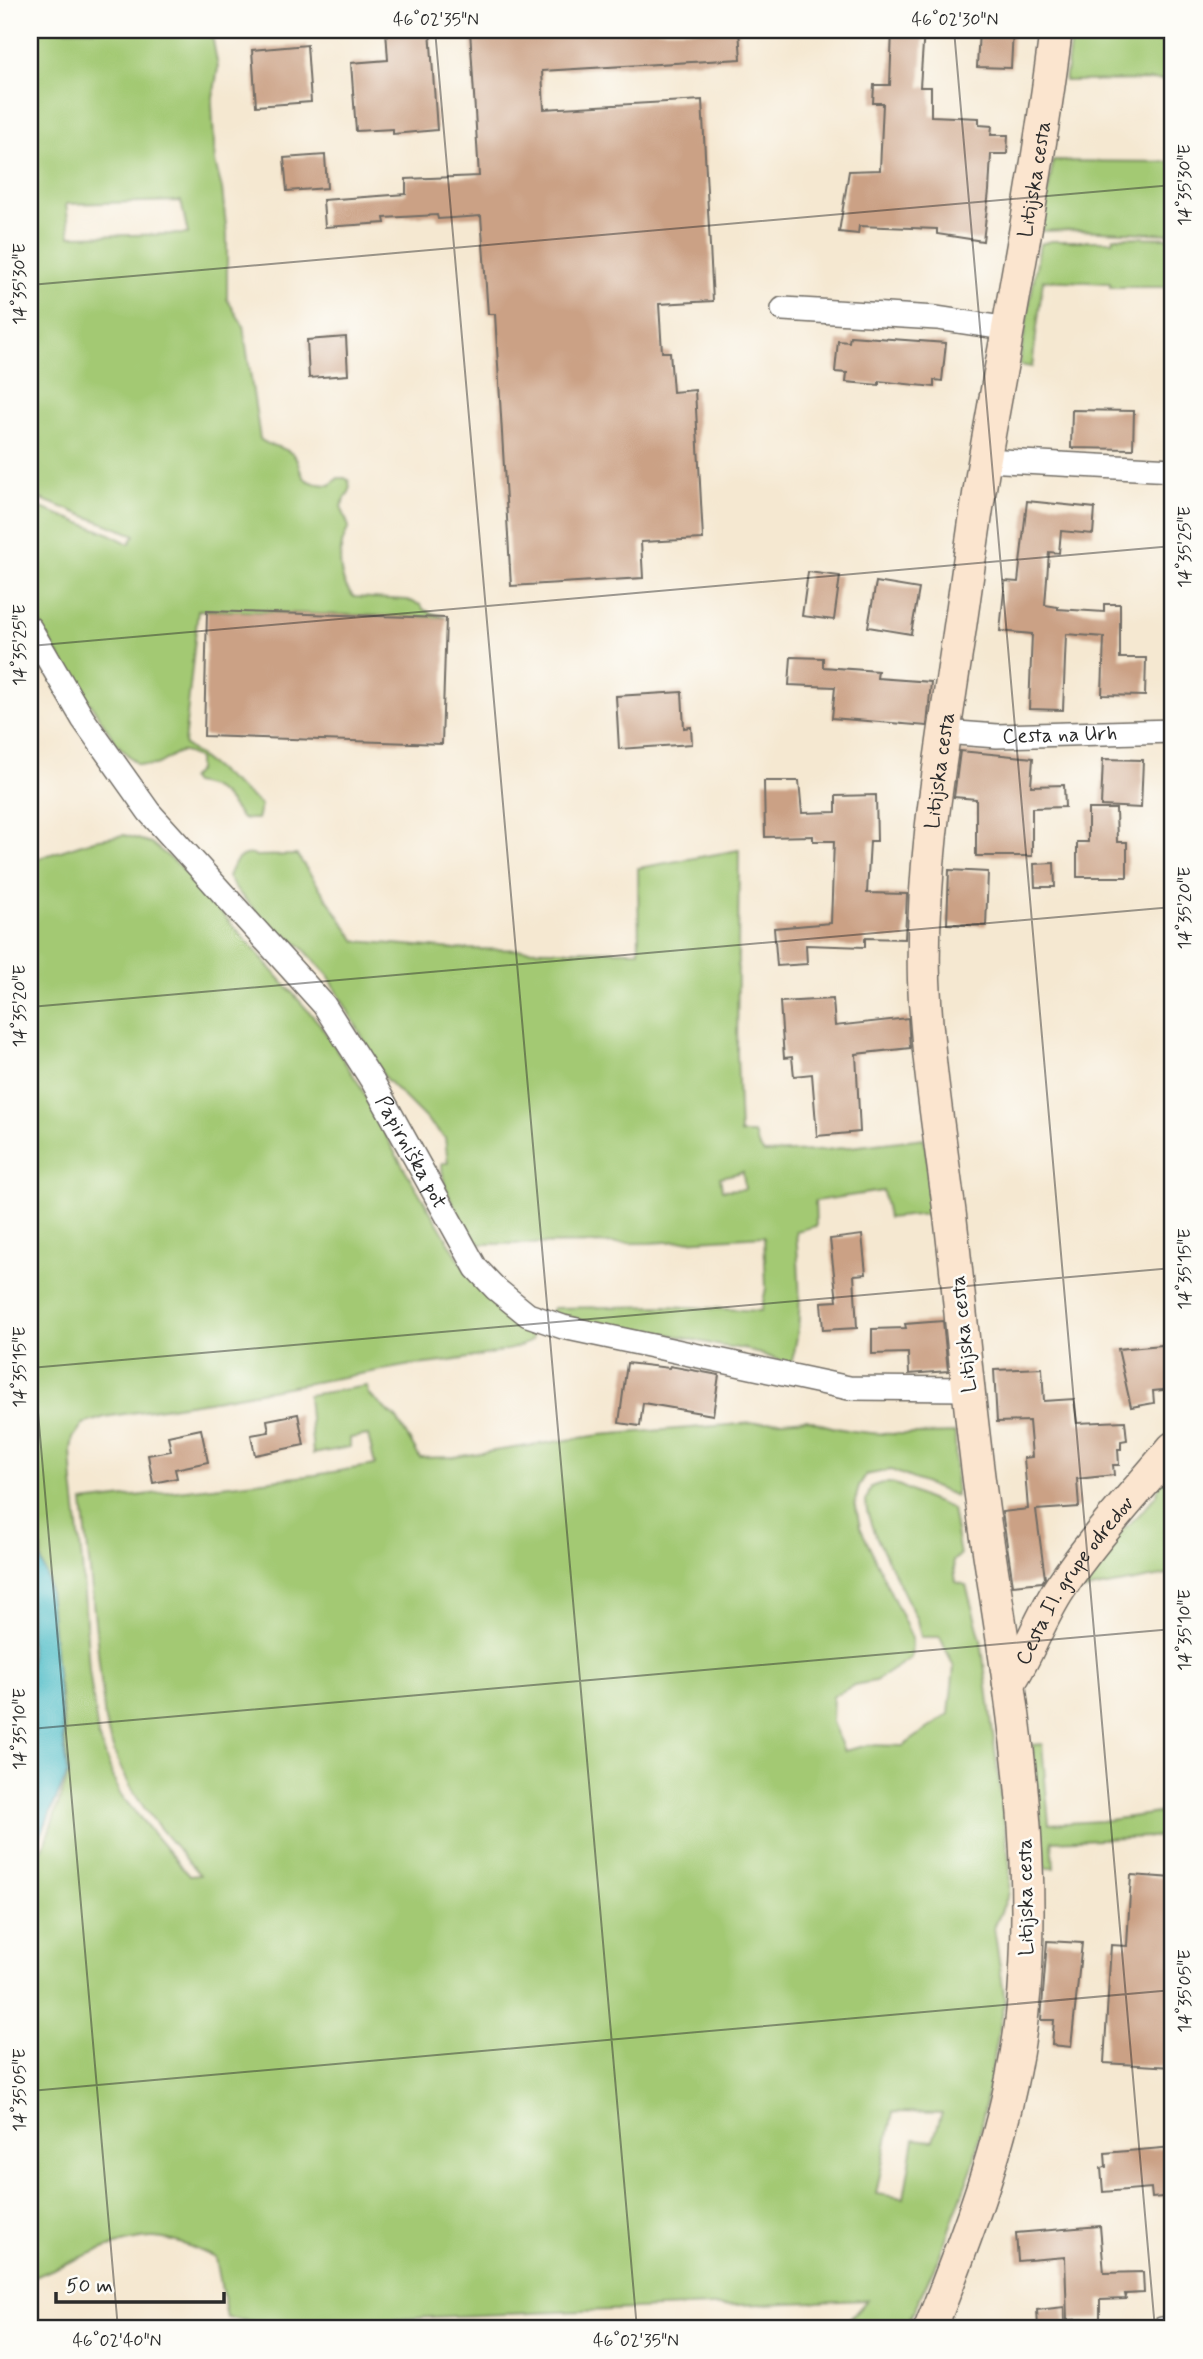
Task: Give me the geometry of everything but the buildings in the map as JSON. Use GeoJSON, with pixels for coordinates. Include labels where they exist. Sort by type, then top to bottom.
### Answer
{"type":"FeatureCollection","features":[{"type":"Feature","properties":{"kind":"main road","name":"Litijska cesta"},"geometry":{"type":"LineString","coordinates":[[930,2329],[973,2223],[1009,2092],[1022,2019],[1028,1936],[1028,1882],[1009,1683],[982,1507],[952,1230],[929,1052],[924,981],[925,934],[934,801],[985,460],[1010,329],[1056,30]]}},
{"type":"Feature","properties":{"kind":"main road","name":"Cesta II. grupe odredov"},"geometry":{"type":"LineString","coordinates":[[1009,1683],[1053,1601],[1076,1566],[1173,1448]]}},
{"type":"Feature","properties":{"kind":"street"},"geometry":{"type":"LineString","coordinates":[[783,309],[937,318],[1010,329]]}},
{"type":"Feature","properties":{"kind":"street"},"geometry":{"type":"LineString","coordinates":[[985,460],[1173,470]]}},
{"type":"Feature","properties":{"kind":"street","name":"Papirniška pot"},"geometry":{"type":"LineString","coordinates":[[30,628],[83,719],[149,812],[324,1005],[373,1082],[476,1268],[527,1315],[563,1327],[849,1388],[968,1389]]}},
{"type":"Feature","properties":{"kind":"street","name":"Cesta na Urh"},"geometry":{"type":"LineString","coordinates":[[944,732],[998,736],[1173,731]]}},
{"type":"Feature","properties":{"kind":"street"},"geometry":{"type":"LineString","coordinates":[[1162,2329],[1173,2329]]}},
{"type":"Feature","properties":{"kind":"green space"},"geometry":{"type":"Polygon","coordinates":[[[30,30],[204,30],[213,40],[218,68],[212,104],[215,162],[222,189],[227,235],[227,299],[243,325],[260,439],[293,455],[308,481],[330,485],[338,478],[349,481],[350,490],[341,506],[349,527],[342,544],[340,563],[344,581],[354,597],[407,600],[446,618],[198,610],[184,744],[261,805],[257,819],[242,819],[217,790],[193,783],[190,779],[198,770],[198,759],[190,754],[179,752],[161,763],[141,765],[116,743],[45,634],[30,603],[30,504],[110,534],[129,544],[135,535],[30,495],[30,30]],[[181,201],[66,204],[70,236],[188,234],[181,201]]]}},
{"type":"Feature","properties":{"kind":"green space"},"geometry":{"type":"Polygon","coordinates":[[[1072,30],[1095,30],[1095,41],[1173,42],[1173,80],[1065,81],[1072,30]]]}},
{"type":"Feature","properties":{"kind":"green space"},"geometry":{"type":"Polygon","coordinates":[[[1053,161],[1173,162],[1173,234],[1042,231],[1053,161]]]}},
{"type":"Feature","properties":{"kind":"green space"},"geometry":{"type":"Polygon","coordinates":[[[1114,237],[1173,238],[1173,287],[1110,287],[1110,283],[1043,280],[1032,367],[1019,365],[1040,244],[1051,241],[1113,241],[1114,237]]]}},
{"type":"Feature","properties":{"kind":"green space"},"geometry":{"type":"Polygon","coordinates":[[[124,835],[151,843],[180,866],[319,1023],[359,1084],[395,1153],[473,1282],[495,1308],[531,1332],[532,1340],[523,1345],[474,1357],[411,1365],[105,1417],[83,1424],[73,1438],[73,1482],[89,1670],[98,1736],[119,1793],[189,1876],[200,1875],[155,1822],[130,1787],[120,1767],[105,1721],[83,1502],[315,1475],[375,1465],[368,1435],[350,1438],[350,1447],[313,1454],[308,1395],[367,1386],[368,1394],[397,1419],[420,1458],[454,1457],[600,1435],[807,1419],[861,1432],[955,1433],[956,1496],[891,1470],[866,1475],[859,1486],[855,1502],[860,1527],[912,1638],[911,1658],[875,1681],[854,1685],[833,1696],[832,1722],[844,1751],[868,1745],[903,1746],[949,1714],[954,1667],[940,1637],[921,1637],[917,1620],[873,1530],[866,1501],[871,1487],[886,1483],[899,1485],[952,1509],[960,1555],[953,1561],[956,1582],[966,1585],[981,1640],[1010,1867],[1009,1893],[994,1928],[1005,2000],[974,2162],[939,2257],[905,2329],[841,2329],[867,2300],[340,2323],[283,2323],[227,2318],[216,2258],[178,2242],[154,2238],[109,2247],[30,2279],[30,1872],[44,1846],[68,1776],[61,1695],[45,1615],[41,1549],[35,1532],[30,1527],[30,861],[94,840],[124,835]],[[893,2112],[876,2194],[904,2198],[914,2139],[933,2141],[942,2113],[893,2112]]]}},
{"type":"Feature","properties":{"kind":"green space"},"geometry":{"type":"Polygon","coordinates":[[[739,850],[737,1054],[740,1134],[754,1134],[764,1153],[817,1151],[924,1138],[937,1213],[888,1218],[883,1191],[815,1201],[816,1226],[796,1231],[799,1315],[791,1364],[745,1349],[668,1334],[587,1323],[551,1312],[553,1308],[666,1306],[761,1311],[766,1288],[764,1236],[650,1243],[476,1244],[445,1185],[442,1163],[448,1163],[445,1138],[385,1078],[328,975],[302,947],[267,923],[237,891],[228,877],[235,863],[246,855],[297,855],[356,941],[455,949],[639,951],[638,868],[739,850]],[[743,1172],[720,1177],[722,1190],[745,1189],[743,1172]]]}},
{"type":"Feature","properties":{"kind":"green space"},"geometry":{"type":"Polygon","coordinates":[[[1173,1464],[1173,1574],[1074,1592],[1118,1534],[1156,1495],[1162,1477],[1173,1464]]]}},
{"type":"Feature","properties":{"kind":"green space"},"geometry":{"type":"Polygon","coordinates":[[[1042,1744],[1049,1824],[1101,1821],[1173,1811],[1173,1836],[1052,1841],[1054,1868],[1046,1868],[1032,1745],[1042,1744]]]}},
{"type":"Feature","properties":{"kind":"water"},"geometry":{"type":"Polygon","coordinates":[[[30,1529],[48,1581],[67,1774],[30,1861],[30,1529]]]}}]}
